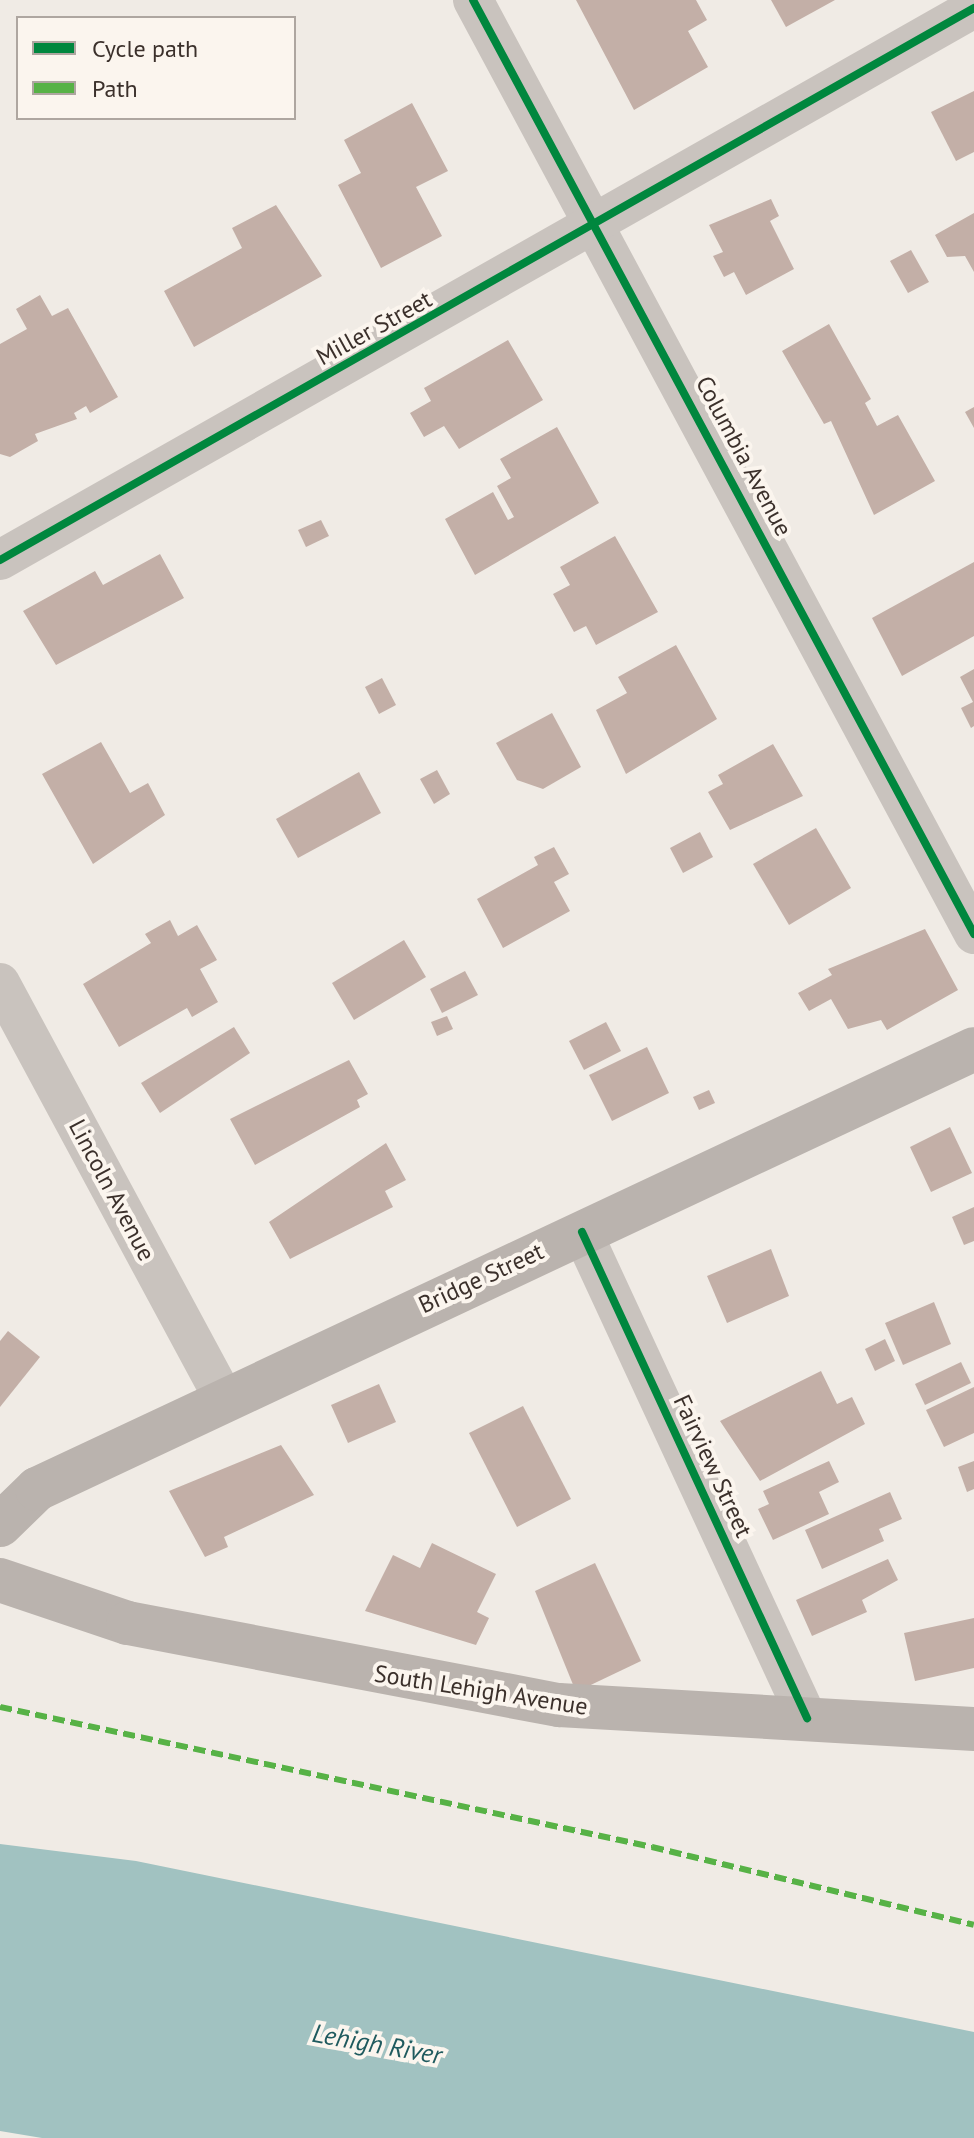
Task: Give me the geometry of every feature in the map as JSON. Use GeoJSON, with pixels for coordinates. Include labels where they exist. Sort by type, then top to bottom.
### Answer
{"type":"FeatureCollection","features":[{"type":"Feature","properties":{"kind":"main road","name":"Bridge Street"},"geometry":{"type":"LineString","coordinates":[[0,1525],[37,1489],[223,1397],[974,1049]]}},
{"type":"Feature","properties":{"kind":"main road","name":"South Lehigh Avenue"},"geometry":{"type":"LineString","coordinates":[[0,1580],[128,1623],[430,1684],[583,1708],[974,1729]]}},
{"type":"Feature","properties":{"kind":"street","name":"Columbia Avenue"},"geometry":{"type":"LineString","coordinates":[[473,0],[600,226],[974,934]]}},
{"type":"Feature","properties":{"kind":"street","name":"Miller Street"},"geometry":{"type":"LineString","coordinates":[[0,560],[600,226],[974,8]]}},
{"type":"Feature","properties":{"kind":"street","name":"Lincoln Avenue"},"geometry":{"type":"LineString","coordinates":[[0,983],[223,1397]]}},
{"type":"Feature","properties":{"kind":"street","name":"Fairview Street"},"geometry":{"type":"LineString","coordinates":[[582,1232],[807,1718]]}},
{"type":"Feature","properties":{"kind":"water","name":"Lehigh River"},"geometry":{"type":"Polygon","coordinates":[[[0,1844],[136,1861],[974,2032],[974,2138],[42,2138],[0,2131],[0,1844]]]}},
{"type":"Feature","properties":{"kind":"building"},"geometry":{"type":"Polygon","coordinates":[[[576,0],[696,0],[707,20],[688,31],[708,67],[634,110],[576,0]]]}},
{"type":"Feature","properties":{"kind":"building"},"geometry":{"type":"Polygon","coordinates":[[[771,0],[835,0],[786,27],[771,0]]]}},
{"type":"Feature","properties":{"kind":"building"},"geometry":{"type":"Polygon","coordinates":[[[974,91],[974,152],[956,161],[931,112],[974,91]]]}},
{"type":"Feature","properties":{"kind":"building"},"geometry":{"type":"Polygon","coordinates":[[[412,103],[448,171],[416,187],[442,236],[381,268],[338,185],[361,173],[344,140],[412,103]]]}},
{"type":"Feature","properties":{"kind":"building"},"geometry":{"type":"Polygon","coordinates":[[[771,199],[779,216],[770,221],[794,269],[746,295],[734,272],[724,277],[713,256],[723,252],[709,225],[771,199]]]}},
{"type":"Feature","properties":{"kind":"building"},"geometry":{"type":"Polygon","coordinates":[[[276,205],[322,276],[194,347],[164,291],[242,248],[232,228],[276,205]]]}},
{"type":"Feature","properties":{"kind":"building"},"geometry":{"type":"Polygon","coordinates":[[[974,213],[974,272],[965,256],[947,257],[935,235],[974,213]]]}},
{"type":"Feature","properties":{"kind":"building"},"geometry":{"type":"Polygon","coordinates":[[[911,250],[929,282],[908,293],[890,261],[911,250]]]}},
{"type":"Feature","properties":{"kind":"building"},"geometry":{"type":"Polygon","coordinates":[[[40,295],[52,316],[68,308],[118,397],[90,413],[86,406],[74,413],[77,419],[35,434],[38,441],[10,457],[0,454],[0,344],[27,329],[16,309],[40,295]]]}},
{"type":"Feature","properties":{"kind":"building"},"geometry":{"type":"Polygon","coordinates":[[[829,324],[871,399],[865,403],[877,426],[898,415],[935,481],[874,515],[831,421],[824,424],[782,351],[829,324]]]}},
{"type":"Feature","properties":{"kind":"building"},"geometry":{"type":"Polygon","coordinates":[[[508,340],[543,400],[459,449],[444,426],[424,437],[410,413],[431,401],[424,388],[508,340]]]}},
{"type":"Feature","properties":{"kind":"building"},"geometry":{"type":"Polygon","coordinates":[[[974,407],[974,428],[965,412],[974,407]]]}},
{"type":"Feature","properties":{"kind":"building"},"geometry":{"type":"Polygon","coordinates":[[[557,427],[599,503],[475,575],[445,519],[493,492],[508,520],[514,517],[497,486],[511,478],[500,459],[557,427]]]}},
{"type":"Feature","properties":{"kind":"building"},"geometry":{"type":"Polygon","coordinates":[[[321,520],[329,536],[306,547],[298,530],[321,520]]]}},
{"type":"Feature","properties":{"kind":"building"},"geometry":{"type":"Polygon","coordinates":[[[615,536],[658,612],[596,645],[586,626],[574,632],[553,594],[570,585],[560,567],[615,536]]]}},
{"type":"Feature","properties":{"kind":"building"},"geometry":{"type":"Polygon","coordinates":[[[160,554],[184,598],[56,665],[23,611],[95,571],[103,585],[160,554]]]}},
{"type":"Feature","properties":{"kind":"building"},"geometry":{"type":"Polygon","coordinates":[[[974,562],[974,636],[902,676],[872,618],[974,562]]]}},
{"type":"Feature","properties":{"kind":"building"},"geometry":{"type":"Polygon","coordinates":[[[676,645],[717,719],[626,774],[596,710],[627,693],[618,677],[676,645]]]}},
{"type":"Feature","properties":{"kind":"building"},"geometry":{"type":"Polygon","coordinates":[[[974,669],[974,726],[971,728],[961,708],[973,702],[960,677],[974,669]]]}},
{"type":"Feature","properties":{"kind":"building"},"geometry":{"type":"Polygon","coordinates":[[[382,678],[396,705],[379,714],[365,687],[382,678]]]}},
{"type":"Feature","properties":{"kind":"building"},"geometry":{"type":"Polygon","coordinates":[[[552,713],[581,767],[543,789],[517,780],[496,743],[552,713]]]}},
{"type":"Feature","properties":{"kind":"building"},"geometry":{"type":"Polygon","coordinates":[[[101,742],[130,793],[148,783],[165,815],[93,864],[42,774],[101,742]]]}},
{"type":"Feature","properties":{"kind":"building"},"geometry":{"type":"Polygon","coordinates":[[[773,744],[803,796],[730,830],[708,792],[723,784],[718,775],[773,744]]]}},
{"type":"Feature","properties":{"kind":"building"},"geometry":{"type":"Polygon","coordinates":[[[437,770],[450,794],[434,804],[420,779],[437,770]]]}},
{"type":"Feature","properties":{"kind":"building"},"geometry":{"type":"Polygon","coordinates":[[[359,772],[381,813],[298,858],[276,819],[359,772]]]}},
{"type":"Feature","properties":{"kind":"building"},"geometry":{"type":"Polygon","coordinates":[[[816,828],[851,888],[789,925],[753,864],[816,828]]]}},
{"type":"Feature","properties":{"kind":"building"},"geometry":{"type":"Polygon","coordinates":[[[700,832],[713,857],[683,873],[670,848],[700,832]]]}},
{"type":"Feature","properties":{"kind":"building"},"geometry":{"type":"Polygon","coordinates":[[[554,847],[569,874],[554,882],[570,911],[503,948],[477,899],[538,865],[534,857],[554,847]]]}},
{"type":"Feature","properties":{"kind":"building"},"geometry":{"type":"Polygon","coordinates":[[[170,920],[178,936],[197,925],[217,960],[200,969],[218,1002],[192,1017],[187,1008],[119,1047],[83,984],[151,943],[145,934],[170,920]]]}},
{"type":"Feature","properties":{"kind":"building"},"geometry":{"type":"Polygon","coordinates":[[[925,929],[958,990],[887,1030],[881,1020],[848,1029],[831,999],[809,1011],[798,993],[832,975],[828,969],[925,929]]]}},
{"type":"Feature","properties":{"kind":"building"},"geometry":{"type":"Polygon","coordinates":[[[404,940],[426,977],[354,1020],[332,983],[404,940]]]}},
{"type":"Feature","properties":{"kind":"building"},"geometry":{"type":"Polygon","coordinates":[[[465,971],[478,995],[442,1013],[430,989],[465,971]]]}},
{"type":"Feature","properties":{"kind":"building"},"geometry":{"type":"Polygon","coordinates":[[[447,1016],[453,1029],[437,1036],[431,1022],[447,1016]]]}},
{"type":"Feature","properties":{"kind":"building"},"geometry":{"type":"Polygon","coordinates":[[[606,1022],[621,1051],[584,1070],[569,1041],[606,1022]]]}},
{"type":"Feature","properties":{"kind":"building"},"geometry":{"type":"Polygon","coordinates":[[[234,1027],[250,1053],[160,1113],[141,1083],[234,1027]]]}},
{"type":"Feature","properties":{"kind":"building"},"geometry":{"type":"Polygon","coordinates":[[[647,1047],[669,1093],[612,1121],[589,1075],[647,1047]]]}},
{"type":"Feature","properties":{"kind":"building"},"geometry":{"type":"Polygon","coordinates":[[[349,1060],[368,1094],[357,1100],[360,1107],[255,1165],[230,1119],[349,1060]]]}},
{"type":"Feature","properties":{"kind":"building"},"geometry":{"type":"Polygon","coordinates":[[[709,1090],[715,1103],[699,1110],[693,1097],[709,1090]]]}},
{"type":"Feature","properties":{"kind":"building"},"geometry":{"type":"Polygon","coordinates":[[[950,1127],[972,1173],[931,1192],[910,1147],[950,1127]]]}},
{"type":"Feature","properties":{"kind":"building"},"geometry":{"type":"Polygon","coordinates":[[[386,1143],[406,1180],[385,1191],[393,1207],[290,1259],[269,1222],[386,1143]]]}},
{"type":"Feature","properties":{"kind":"building"},"geometry":{"type":"Polygon","coordinates":[[[974,1207],[974,1241],[964,1245],[952,1217],[974,1207]]]}},
{"type":"Feature","properties":{"kind":"building"},"geometry":{"type":"Polygon","coordinates":[[[771,1249],[789,1296],[727,1323],[707,1276],[771,1249]]]}},
{"type":"Feature","properties":{"kind":"building"},"geometry":{"type":"Polygon","coordinates":[[[934,1302],[951,1344],[903,1365],[885,1323],[934,1302]]]}},
{"type":"Feature","properties":{"kind":"building"},"geometry":{"type":"Polygon","coordinates":[[[8,1331],[40,1357],[0,1407],[0,1341],[8,1331]]]}},
{"type":"Feature","properties":{"kind":"building"},"geometry":{"type":"Polygon","coordinates":[[[885,1339],[895,1361],[875,1371],[865,1349],[885,1339]]]}},
{"type":"Feature","properties":{"kind":"building"},"geometry":{"type":"Polygon","coordinates":[[[961,1362],[971,1383],[925,1405],[915,1384],[961,1362]]]}},
{"type":"Feature","properties":{"kind":"building"},"geometry":{"type":"Polygon","coordinates":[[[821,1371],[837,1404],[852,1397],[865,1424],[760,1481],[720,1421],[821,1371]]]}},
{"type":"Feature","properties":{"kind":"building"},"geometry":{"type":"Polygon","coordinates":[[[379,1384],[396,1422],[348,1443],[331,1405],[379,1384]]]}},
{"type":"Feature","properties":{"kind":"building"},"geometry":{"type":"Polygon","coordinates":[[[974,1387],[974,1433],[944,1447],[926,1410],[974,1387]]]}},
{"type":"Feature","properties":{"kind":"building"},"geometry":{"type":"Polygon","coordinates":[[[523,1406],[571,1499],[517,1527],[469,1433],[523,1406]]]}},
{"type":"Feature","properties":{"kind":"building"},"geometry":{"type":"Polygon","coordinates":[[[281,1445],[314,1495],[224,1537],[228,1547],[205,1557],[169,1491],[281,1445]]]}},
{"type":"Feature","properties":{"kind":"building"},"geometry":{"type":"Polygon","coordinates":[[[829,1461],[839,1482],[819,1492],[829,1514],[773,1540],[758,1509],[769,1504],[763,1491],[829,1461]]]}},
{"type":"Feature","properties":{"kind":"building"},"geometry":{"type":"Polygon","coordinates":[[[974,1461],[974,1489],[967,1492],[958,1467],[974,1461]]]}},
{"type":"Feature","properties":{"kind":"building"},"geometry":{"type":"Polygon","coordinates":[[[890,1492],[902,1519],[879,1529],[884,1541],[822,1569],[805,1530],[890,1492]]]}},
{"type":"Feature","properties":{"kind":"building"},"geometry":{"type":"Polygon","coordinates":[[[432,1543],[496,1574],[477,1612],[489,1618],[476,1645],[365,1611],[393,1555],[420,1568],[432,1543]]]}},
{"type":"Feature","properties":{"kind":"building"},"geometry":{"type":"Polygon","coordinates":[[[888,1559],[898,1580],[862,1600],[867,1612],[812,1636],[796,1600],[888,1559]]]}},
{"type":"Feature","properties":{"kind":"building"},"geometry":{"type":"Polygon","coordinates":[[[595,1563],[641,1661],[576,1692],[535,1591],[595,1563]]]}},
{"type":"Feature","properties":{"kind":"building"},"geometry":{"type":"Polygon","coordinates":[[[974,1618],[974,1668],[915,1681],[904,1633],[974,1618]]]}},
{"type":"Feature","properties":{"kind":"marked path"},"geometry":{"type":"LineString","coordinates":[[0,1707],[652,1847],[974,1925]]}},
{"type":"Feature","properties":{"kind":"cycle path"},"geometry":{"type":"LineString","coordinates":[[473,0],[974,934]]}},
{"type":"Feature","properties":{"kind":"cycle path"},"geometry":{"type":"LineString","coordinates":[[0,560],[974,8]]}},
{"type":"Feature","properties":{"kind":"cycle path"},"geometry":{"type":"LineString","coordinates":[[582,1232],[807,1718]]}}]}
